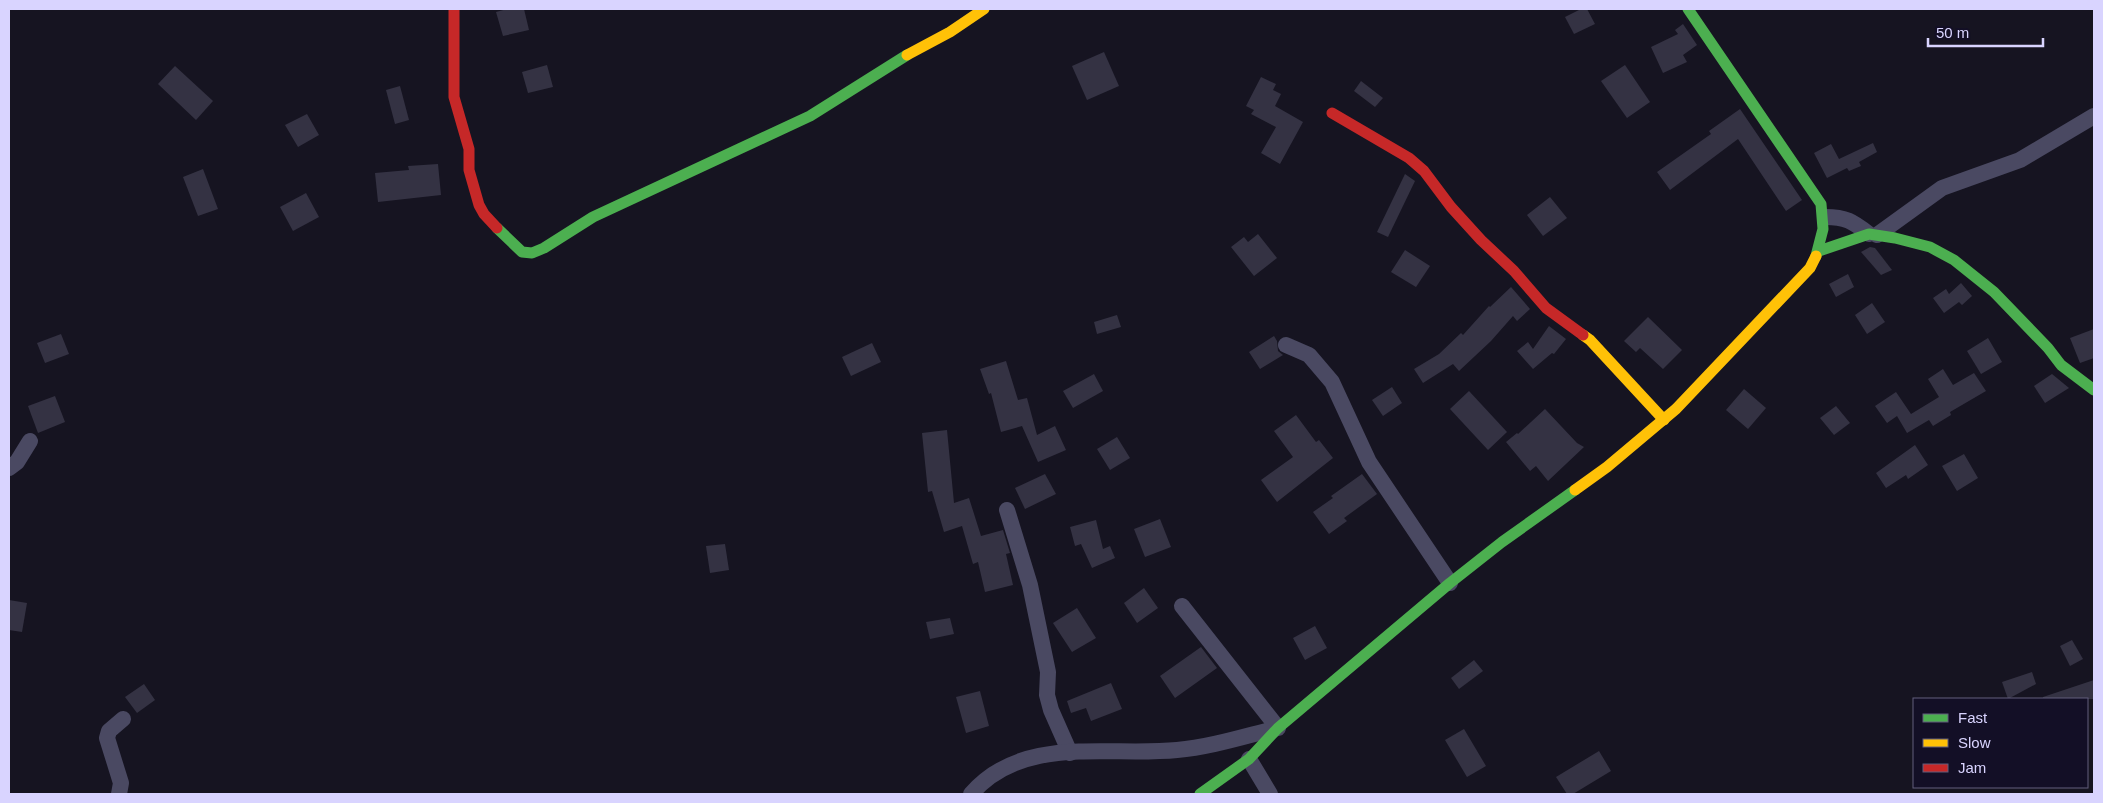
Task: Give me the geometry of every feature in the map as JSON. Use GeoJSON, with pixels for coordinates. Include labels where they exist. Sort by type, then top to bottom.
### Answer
{"type":"FeatureCollection","features":[{"type":"Feature","properties":{"kind":"street"},"geometry":{"type":"LineString","coordinates":[[454,9],[454,96],[469,149],[469,170],[478,205],[510,242],[522,252],[532,252],[544,248],[593,217],[810,116],[891,63],[950,32],[984,9]]}},
{"type":"Feature","properties":{"kind":"street"},"geometry":{"type":"LineString","coordinates":[[1200,794],[1249,759],[1278,728],[1450,583],[1502,542],[1607,467],[1664,420],[1810,268],[1819,251],[1824,217],[1821,204],[1688,9]]}},
{"type":"Feature","properties":{"kind":"street"},"geometry":{"type":"LineString","coordinates":[[1332,113],[1409,158],[1424,171],[1481,240],[1514,272],[1546,308],[1590,340],[1664,420]]}},
{"type":"Feature","properties":{"kind":"street"},"geometry":{"type":"LineString","coordinates":[[1819,251],[1873,235],[1942,188],[2020,160],[2094,116]]}},
{"type":"Feature","properties":{"kind":"street"},"geometry":{"type":"LineString","coordinates":[[1824,217],[1842,217],[1852,221],[1873,235],[1930,247],[1954,260],[1994,292],[2048,348],[2061,365],[2094,390]]}},
{"type":"Feature","properties":{"kind":"street"},"geometry":{"type":"LineString","coordinates":[[1286,345],[1309,355],[1332,382],[1369,462],[1450,583]]}},
{"type":"Feature","properties":{"kind":"street"},"geometry":{"type":"LineString","coordinates":[[9,468],[17,462],[30,441]]}},
{"type":"Feature","properties":{"kind":"street"},"geometry":{"type":"LineString","coordinates":[[1007,510],[1030,585],[1048,672],[1047,695],[1051,710],[1070,753]]}},
{"type":"Feature","properties":{"kind":"street"},"geometry":{"type":"LineString","coordinates":[[1182,606],[1278,728]]}},
{"type":"Feature","properties":{"kind":"street"},"geometry":{"type":"LineString","coordinates":[[119,794],[122,783],[107,738],[110,731],[123,719]]}},
{"type":"Feature","properties":{"kind":"street"},"geometry":{"type":"LineString","coordinates":[[971,794],[992,775],[1021,760],[1049,754],[1177,750],[1278,728]]}},
{"type":"Feature","properties":{"kind":"street"},"geometry":{"type":"LineString","coordinates":[[1249,759],[1270,794]]}},
{"type":"Feature","properties":{"kind":"building"},"geometry":{"type":"Polygon","coordinates":[[[507,9],[524,9],[529,30],[503,36],[496,12],[507,9]]]}},
{"type":"Feature","properties":{"kind":"building"},"geometry":{"type":"Polygon","coordinates":[[[1581,9],[1587,9],[1595,24],[1574,34],[1565,17],[1581,9]]]}},
{"type":"Feature","properties":{"kind":"building"},"geometry":{"type":"Polygon","coordinates":[[[1683,24],[1697,45],[1683,55],[1687,62],[1663,73],[1651,47],[1678,34],[1675,30],[1683,24]]]}},
{"type":"Feature","properties":{"kind":"building"},"geometry":{"type":"Polygon","coordinates":[[[1104,52],[1119,86],[1087,100],[1072,66],[1104,52]]]}},
{"type":"Feature","properties":{"kind":"building"},"geometry":{"type":"Polygon","coordinates":[[[547,65],[553,87],[528,93],[522,72],[547,65]]]}},
{"type":"Feature","properties":{"kind":"building"},"geometry":{"type":"Polygon","coordinates":[[[1625,65],[1650,102],[1627,118],[1601,81],[1625,65]]]}},
{"type":"Feature","properties":{"kind":"building"},"geometry":{"type":"Polygon","coordinates":[[[175,66],[213,101],[196,120],[158,84],[175,66]]]}},
{"type":"Feature","properties":{"kind":"building"},"geometry":{"type":"Polygon","coordinates":[[[1261,77],[1276,84],[1273,90],[1281,94],[1275,106],[1303,122],[1280,164],[1261,153],[1276,127],[1251,114],[1254,110],[1246,106],[1261,77]]]}},
{"type":"Feature","properties":{"kind":"building"},"geometry":{"type":"Polygon","coordinates":[[[1361,81],[1383,98],[1375,107],[1354,91],[1361,81]]]}},
{"type":"Feature","properties":{"kind":"building"},"geometry":{"type":"Polygon","coordinates":[[[400,86],[409,120],[395,124],[386,90],[400,86]]]}},
{"type":"Feature","properties":{"kind":"building"},"geometry":{"type":"Polygon","coordinates":[[[1740,109],[1802,200],[1786,211],[1738,139],[1670,190],[1657,172],[1711,134],[1709,131],[1740,109]]]}},
{"type":"Feature","properties":{"kind":"building"},"geometry":{"type":"Polygon","coordinates":[[[307,114],[319,135],[298,147],[285,125],[307,114]]]}},
{"type":"Feature","properties":{"kind":"building"},"geometry":{"type":"Polygon","coordinates":[[[1873,143],[1877,152],[1859,162],[1861,166],[1849,171],[1847,168],[1827,178],[1814,153],[1831,144],[1839,159],[1873,143]]]}},
{"type":"Feature","properties":{"kind":"building"},"geometry":{"type":"Polygon","coordinates":[[[438,164],[441,195],[378,202],[375,173],[409,170],[408,166],[438,164]]]}},
{"type":"Feature","properties":{"kind":"building"},"geometry":{"type":"Polygon","coordinates":[[[203,169],[218,209],[198,216],[183,177],[203,169]]]}},
{"type":"Feature","properties":{"kind":"building"},"geometry":{"type":"Polygon","coordinates":[[[1405,174],[1415,181],[1388,237],[1377,232],[1405,174]]]}},
{"type":"Feature","properties":{"kind":"building"},"geometry":{"type":"Polygon","coordinates":[[[306,193],[319,217],[293,231],[280,207],[306,193]]]}},
{"type":"Feature","properties":{"kind":"building"},"geometry":{"type":"Polygon","coordinates":[[[1550,197],[1567,218],[1543,236],[1527,215],[1550,197]]]}},
{"type":"Feature","properties":{"kind":"building"},"geometry":{"type":"Polygon","coordinates":[[[1258,234],[1277,258],[1254,276],[1231,247],[1244,237],[1248,242],[1258,234]]]}},
{"type":"Feature","properties":{"kind":"building"},"geometry":{"type":"Polygon","coordinates":[[[1870,247],[1875,248],[1892,270],[1881,275],[1861,252],[1870,247]]]}},
{"type":"Feature","properties":{"kind":"building"},"geometry":{"type":"Polygon","coordinates":[[[1405,250],[1430,266],[1416,287],[1391,272],[1405,250]]]}},
{"type":"Feature","properties":{"kind":"building"},"geometry":{"type":"Polygon","coordinates":[[[1848,274],[1854,287],[1836,297],[1829,284],[1848,274]]]}},
{"type":"Feature","properties":{"kind":"building"},"geometry":{"type":"Polygon","coordinates":[[[1961,283],[1972,296],[1962,305],[1959,302],[1944,313],[1933,298],[1946,289],[1949,294],[1961,283]]]}},
{"type":"Feature","properties":{"kind":"building"},"geometry":{"type":"Polygon","coordinates":[[[1511,287],[1530,309],[1517,321],[1513,316],[1491,341],[1459,371],[1453,364],[1423,383],[1414,369],[1439,354],[1461,333],[1463,335],[1489,306],[1511,287]]]}},
{"type":"Feature","properties":{"kind":"building"},"geometry":{"type":"Polygon","coordinates":[[[1872,303],[1885,322],[1867,334],[1855,315],[1872,303]]]}},
{"type":"Feature","properties":{"kind":"building"},"geometry":{"type":"Polygon","coordinates":[[[1117,315],[1121,327],[1097,334],[1094,322],[1117,315]]]}},
{"type":"Feature","properties":{"kind":"building"},"geometry":{"type":"Polygon","coordinates":[[[1648,317],[1682,350],[1663,369],[1640,348],[1636,352],[1624,341],[1648,317]]]}},
{"type":"Feature","properties":{"kind":"building"},"geometry":{"type":"Polygon","coordinates":[[[1549,326],[1566,339],[1554,354],[1552,353],[1533,369],[1517,351],[1528,342],[1533,349],[1549,326]]]}},
{"type":"Feature","properties":{"kind":"building"},"geometry":{"type":"Polygon","coordinates":[[[2094,329],[2094,358],[2080,363],[2070,338],[2094,329]]]}},
{"type":"Feature","properties":{"kind":"building"},"geometry":{"type":"Polygon","coordinates":[[[61,334],[69,354],[45,363],[37,343],[61,334]]]}},
{"type":"Feature","properties":{"kind":"building"},"geometry":{"type":"Polygon","coordinates":[[[1274,336],[1277,341],[1278,351],[1283,355],[1260,369],[1249,352],[1274,336]]]}},
{"type":"Feature","properties":{"kind":"building"},"geometry":{"type":"Polygon","coordinates":[[[1988,338],[2002,362],[1981,374],[1967,351],[1988,338]]]}},
{"type":"Feature","properties":{"kind":"building"},"geometry":{"type":"Polygon","coordinates":[[[872,343],[881,362],[851,376],[842,357],[872,343]]]}},
{"type":"Feature","properties":{"kind":"building"},"geometry":{"type":"Polygon","coordinates":[[[1006,361],[1018,400],[1027,398],[1037,435],[1055,426],[1066,450],[1038,462],[1022,426],[1001,432],[991,393],[989,394],[980,369],[1006,361]]]}},
{"type":"Feature","properties":{"kind":"building"},"geometry":{"type":"Polygon","coordinates":[[[1943,369],[1953,385],[1974,373],[1986,391],[1950,412],[1951,415],[1933,426],[1929,420],[1907,433],[1897,416],[1887,423],[1875,406],[1896,392],[1911,414],[1939,397],[1928,379],[1943,369]]]}},
{"type":"Feature","properties":{"kind":"building"},"geometry":{"type":"Polygon","coordinates":[[[1094,374],[1103,391],[1073,408],[1063,391],[1094,374]]]}},
{"type":"Feature","properties":{"kind":"building"},"geometry":{"type":"Polygon","coordinates":[[[2052,374],[2069,388],[2045,403],[2034,386],[2052,374]]]}},
{"type":"Feature","properties":{"kind":"building"},"geometry":{"type":"Polygon","coordinates":[[[1392,387],[1402,403],[1383,416],[1372,400],[1392,387]]]}},
{"type":"Feature","properties":{"kind":"building"},"geometry":{"type":"Polygon","coordinates":[[[1744,389],[1766,408],[1748,429],[1726,410],[1744,389]]]}},
{"type":"Feature","properties":{"kind":"building"},"geometry":{"type":"Polygon","coordinates":[[[1469,391],[1507,432],[1488,450],[1450,409],[1469,391]]]}},
{"type":"Feature","properties":{"kind":"building"},"geometry":{"type":"Polygon","coordinates":[[[55,396],[65,422],[38,433],[28,406],[55,396]]]}},
{"type":"Feature","properties":{"kind":"building"},"geometry":{"type":"Polygon","coordinates":[[[1836,406],[1850,423],[1834,435],[1820,418],[1836,406]]]}},
{"type":"Feature","properties":{"kind":"building"},"geometry":{"type":"Polygon","coordinates":[[[1545,409],[1577,443],[1584,447],[1548,481],[1536,466],[1530,471],[1506,442],[1518,434],[1545,409]]]}},
{"type":"Feature","properties":{"kind":"building"},"geometry":{"type":"Polygon","coordinates":[[[1296,415],[1316,442],[1319,440],[1333,458],[1277,502],[1261,480],[1293,457],[1274,431],[1296,415]]]}},
{"type":"Feature","properties":{"kind":"building"},"geometry":{"type":"Polygon","coordinates":[[[947,430],[954,503],[969,498],[981,536],[1003,530],[1010,553],[1006,554],[1013,585],[985,592],[978,562],[973,564],[962,526],[944,532],[932,491],[928,492],[922,433],[947,430]]]}},
{"type":"Feature","properties":{"kind":"building"},"geometry":{"type":"Polygon","coordinates":[[[1117,437],[1130,458],[1110,470],[1097,449],[1117,437]]]}},
{"type":"Feature","properties":{"kind":"building"},"geometry":{"type":"Polygon","coordinates":[[[1915,445],[1928,465],[1908,479],[1906,475],[1886,488],[1876,473],[1915,445]]]}},
{"type":"Feature","properties":{"kind":"building"},"geometry":{"type":"Polygon","coordinates":[[[1964,454],[1978,478],[1957,491],[1942,466],[1964,454]]]}},
{"type":"Feature","properties":{"kind":"building"},"geometry":{"type":"Polygon","coordinates":[[[1045,474],[1056,494],[1025,509],[1015,488],[1045,474]]]}},
{"type":"Feature","properties":{"kind":"building"},"geometry":{"type":"Polygon","coordinates":[[[1362,474],[1377,494],[1344,518],[1347,521],[1329,534],[1313,512],[1333,498],[1331,496],[1362,474]]]}},
{"type":"Feature","properties":{"kind":"building"},"geometry":{"type":"Polygon","coordinates":[[[1160,519],[1171,547],[1145,557],[1134,529],[1160,519]]]}},
{"type":"Feature","properties":{"kind":"building"},"geometry":{"type":"Polygon","coordinates":[[[1096,520],[1103,549],[1110,546],[1115,558],[1092,568],[1081,544],[1075,546],[1070,527],[1096,520]]]}},
{"type":"Feature","properties":{"kind":"building"},"geometry":{"type":"Polygon","coordinates":[[[725,544],[729,570],[710,573],[706,546],[725,544]]]}},
{"type":"Feature","properties":{"kind":"building"},"geometry":{"type":"Polygon","coordinates":[[[1144,588],[1158,608],[1137,623],[1124,603],[1144,588]]]}},
{"type":"Feature","properties":{"kind":"building"},"geometry":{"type":"Polygon","coordinates":[[[9,600],[27,603],[22,632],[9,630],[9,600]]]}},
{"type":"Feature","properties":{"kind":"building"},"geometry":{"type":"Polygon","coordinates":[[[1077,608],[1096,638],[1072,652],[1053,623],[1077,608]]]}},
{"type":"Feature","properties":{"kind":"building"},"geometry":{"type":"Polygon","coordinates":[[[950,618],[954,634],[930,639],[926,622],[950,618]]]}},
{"type":"Feature","properties":{"kind":"building"},"geometry":{"type":"Polygon","coordinates":[[[1315,626],[1327,648],[1305,660],[1293,638],[1315,626]]]}},
{"type":"Feature","properties":{"kind":"building"},"geometry":{"type":"Polygon","coordinates":[[[2072,640],[2083,659],[2070,666],[2060,646],[2072,640]]]}},
{"type":"Feature","properties":{"kind":"building"},"geometry":{"type":"Polygon","coordinates":[[[1201,647],[1217,668],[1175,698],[1160,676],[1201,647]]]}},
{"type":"Feature","properties":{"kind":"building"},"geometry":{"type":"Polygon","coordinates":[[[1474,660],[1483,671],[1459,689],[1451,678],[1474,660]]]}},
{"type":"Feature","properties":{"kind":"building"},"geometry":{"type":"Polygon","coordinates":[[[2032,672],[2036,684],[2008,698],[2002,682],[2032,672]]]}},
{"type":"Feature","properties":{"kind":"building"},"geometry":{"type":"Polygon","coordinates":[[[2094,680],[2094,699],[2043,697],[2094,680]]]}},
{"type":"Feature","properties":{"kind":"building"},"geometry":{"type":"Polygon","coordinates":[[[1111,683],[1122,709],[1091,721],[1086,708],[1071,713],[1067,701],[1111,683]]]}},
{"type":"Feature","properties":{"kind":"building"},"geometry":{"type":"Polygon","coordinates":[[[144,684],[155,700],[137,713],[125,697],[144,684]]]}},
{"type":"Feature","properties":{"kind":"building"},"geometry":{"type":"Polygon","coordinates":[[[980,691],[989,726],[966,733],[956,697],[980,691]]]}},
{"type":"Feature","properties":{"kind":"building"},"geometry":{"type":"Polygon","coordinates":[[[1464,729],[1486,766],[1467,777],[1445,740],[1464,729]]]}},
{"type":"Feature","properties":{"kind":"building"},"geometry":{"type":"Polygon","coordinates":[[[1599,751],[1611,771],[1573,794],[1567,794],[1556,777],[1599,751]]]}},
{"type":"Feature","properties":{"kind":"traffic: fast"},"geometry":{"type":"LineString","coordinates":[[1688,9],[1821,204],[1823,229],[1816,256]]}},
{"type":"Feature","properties":{"kind":"traffic: fast"},"geometry":{"type":"LineString","coordinates":[[497,228],[522,252],[532,253],[544,248],[593,217],[810,116],[907,55]]}},
{"type":"Feature","properties":{"kind":"traffic: fast"},"geometry":{"type":"LineString","coordinates":[[1819,251],[1869,234],[1895,238],[1930,247],[1954,260],[1994,292],[2048,348],[2061,365],[2094,390]]}},
{"type":"Feature","properties":{"kind":"traffic: fast"},"geometry":{"type":"LineString","coordinates":[[1200,794],[1249,759],[1278,728],[1450,583],[1502,542],[1575,490]]}},
{"type":"Feature","properties":{"kind":"traffic: slow"},"geometry":{"type":"LineString","coordinates":[[907,55],[950,32],[984,9]]}},
{"type":"Feature","properties":{"kind":"traffic: slow"},"geometry":{"type":"LineString","coordinates":[[1575,490],[1607,467],[1676,409],[1810,268],[1816,256]]}},
{"type":"Feature","properties":{"kind":"traffic: slow"},"geometry":{"type":"LineString","coordinates":[[1583,335],[1590,340],[1664,420]]}},
{"type":"Feature","properties":{"kind":"traffic: jam"},"geometry":{"type":"LineString","coordinates":[[454,9],[454,97],[469,149],[469,170],[479,205],[484,214],[497,228]]}},
{"type":"Feature","properties":{"kind":"traffic: jam"},"geometry":{"type":"LineString","coordinates":[[1332,113],[1409,158],[1424,171],[1451,207],[1481,240],[1514,271],[1546,308],[1583,335]]}}]}
